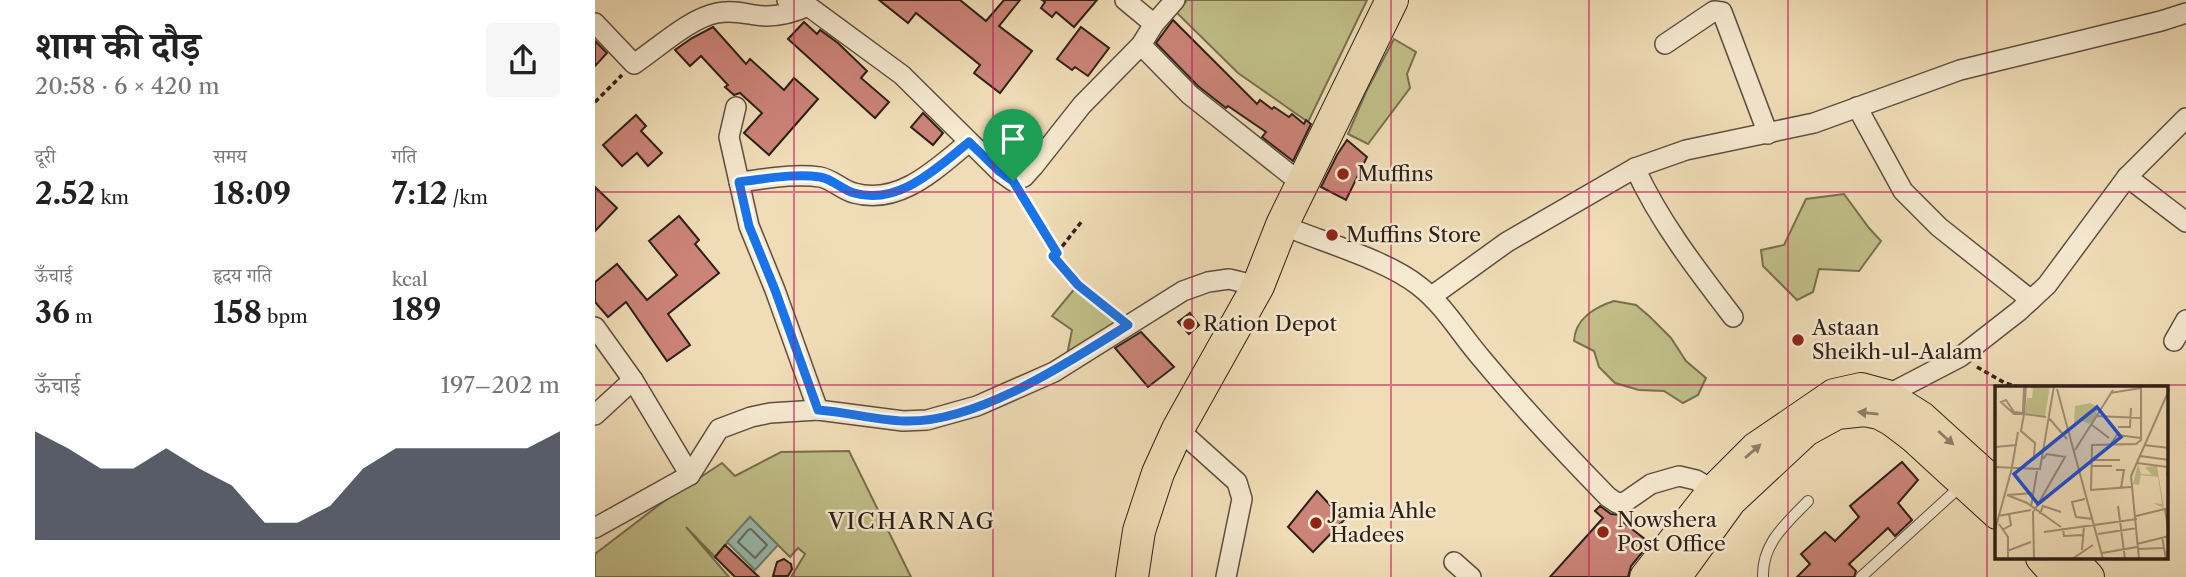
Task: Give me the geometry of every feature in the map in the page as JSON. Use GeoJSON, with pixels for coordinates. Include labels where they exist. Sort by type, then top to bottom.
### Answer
{"type":"FeatureCollection","features":[{"type":"Feature","properties":{"kind":"highway"},"geometry":{"type":"LineString","coordinates":[[1132,577],[1146,503],[1178,429],[1258,285],[1282,225],[1392,0]]}},
{"type":"Feature","properties":{"kind":"main road"},"geometry":{"type":"LineString","coordinates":[[1645,577],[1713,490],[1755,448],[1834,394],[1861,388],[1887,395],[1922,417],[1995,483]]}},
{"type":"Feature","properties":{"kind":"main road"},"geometry":{"type":"LineString","coordinates":[[1676,577],[1731,501],[1807,431],[1837,414],[1865,411],[1879,414],[1913,437],[1995,512]]}},
{"type":"Feature","properties":{"kind":"main road"},"geometry":{"type":"LineString","coordinates":[[2044,560],[2058,577]]}},
{"type":"Feature","properties":{"kind":"main road"},"geometry":{"type":"LineString","coordinates":[[2074,560],[2088,577]]}},
{"type":"Feature","properties":{"kind":"street"},"geometry":{"type":"LineString","coordinates":[[787,0],[808,6],[902,75],[999,171],[1013,181],[1024,177],[1033,167],[1082,105],[1141,45],[1154,24],[1175,0]]}},
{"type":"Feature","properties":{"kind":"street"},"geometry":{"type":"LineString","coordinates":[[1125,0],[1154,24]]}},
{"type":"Feature","properties":{"kind":"street"},"geometry":{"type":"LineString","coordinates":[[595,23],[633,64],[695,21],[717,13],[732,11],[759,16],[779,16],[808,6]]}},
{"type":"Feature","properties":{"kind":"street"},"geometry":{"type":"LineString","coordinates":[[1665,44],[1714,11],[1721,12],[1768,134]]}},
{"type":"Feature","properties":{"kind":"street"},"geometry":{"type":"LineString","coordinates":[[1432,296],[1507,242],[1635,168],[1686,150],[1814,123],[1960,70],[2161,22],[2186,13]]}},
{"type":"Feature","properties":{"kind":"street"},"geometry":{"type":"LineString","coordinates":[[1141,45],[1190,95],[1302,184]]}},
{"type":"Feature","properties":{"kind":"street"},"geometry":{"type":"LineString","coordinates":[[737,107],[729,138],[749,226],[818,410]]}},
{"type":"Feature","properties":{"kind":"street"},"geometry":{"type":"LineString","coordinates":[[1857,107],[1903,191],[1939,227],[2031,300]]}},
{"type":"Feature","properties":{"kind":"street"},"geometry":{"type":"LineString","coordinates":[[1887,395],[1960,358],[2031,300],[2047,285],[2127,177],[2186,118]]}},
{"type":"Feature","properties":{"kind":"street"},"geometry":{"type":"LineString","coordinates":[[739,182],[797,176],[823,177],[855,193],[884,194],[918,183],[969,142]]}},
{"type":"Feature","properties":{"kind":"street"},"geometry":{"type":"LineString","coordinates":[[1635,168],[1646,192],[1705,281],[1733,317]]}},
{"type":"Feature","properties":{"kind":"street"},"geometry":{"type":"LineString","coordinates":[[2127,177],[2186,222]]}},
{"type":"Feature","properties":{"kind":"street"},"geometry":{"type":"LineString","coordinates":[[1282,225],[1377,263],[1417,284],[1432,296],[1479,356],[1546,433],[1617,503],[1625,502],[1651,484],[1679,476],[1713,490]]}},
{"type":"Feature","properties":{"kind":"street"},"geometry":{"type":"LineString","coordinates":[[595,528],[690,475],[719,429],[751,417],[818,410],[903,421],[927,420],[987,402],[1055,372],[1183,291],[1208,282],[1229,279],[1258,285]]}},
{"type":"Feature","properties":{"kind":"street"},"geometry":{"type":"LineString","coordinates":[[2174,341],[2186,320]]}},
{"type":"Feature","properties":{"kind":"street"},"geometry":{"type":"LineString","coordinates":[[595,327],[633,380],[690,475]]}},
{"type":"Feature","properties":{"kind":"street"},"geometry":{"type":"LineString","coordinates":[[595,415],[633,380]]}},
{"type":"Feature","properties":{"kind":"street"},"geometry":{"type":"LineString","coordinates":[[1178,429],[1237,482],[1241,491],[1242,499],[1226,577]]}},
{"type":"Feature","properties":{"kind":"street"},"geometry":{"type":"LineString","coordinates":[[1454,562],[1471,577]]}},
{"type":"Feature","properties":{"kind":"lane"},"geometry":{"type":"LineString","coordinates":[[1861,577],[1964,484]]}},
{"type":"Feature","properties":{"kind":"lane"},"geometry":{"type":"LineString","coordinates":[[1763,577],[1763,564],[1769,545],[1808,501]]}},
{"type":"Feature","properties":{"kind":"path"},"geometry":{"type":"LineString","coordinates":[[595,102],[633,64]]}},
{"type":"Feature","properties":{"kind":"path"},"geometry":{"type":"LineString","coordinates":[[1013,181],[1057,253]]}},
{"type":"Feature","properties":{"kind":"path"},"geometry":{"type":"LineString","coordinates":[[1082,221],[1053,256],[1078,285],[1128,325]]}},
{"type":"Feature","properties":{"kind":"path"},"geometry":{"type":"LineString","coordinates":[[1960,358],[2015,386]]}},
{"type":"Feature","properties":{"kind":"shaded area"},"geometry":{"type":"Polygon","coordinates":[[[1187,0],[1367,0],[1308,122],[1238,73],[1177,13],[1187,0]]]}},
{"type":"Feature","properties":{"kind":"shaded area"},"geometry":{"type":"Polygon","coordinates":[[[1394,39],[1416,52],[1407,74],[1410,88],[1368,144],[1348,134],[1366,92],[1394,39]]]}},
{"type":"Feature","properties":{"kind":"shaded area"},"geometry":{"type":"Polygon","coordinates":[[[1844,194],[1881,241],[1859,271],[1819,269],[1813,292],[1797,300],[1763,266],[1761,250],[1784,245],[1806,199],[1844,194]]]}},
{"type":"Feature","properties":{"kind":"shaded area"},"geometry":{"type":"Polygon","coordinates":[[[1076,287],[1122,325],[1066,360],[1072,330],[1052,316],[1076,287]]]}},
{"type":"Feature","properties":{"kind":"shaded area"},"geometry":{"type":"Polygon","coordinates":[[[1614,301],[1636,305],[1671,338],[1686,361],[1706,378],[1698,395],[1683,403],[1664,391],[1639,390],[1615,383],[1599,367],[1594,351],[1574,341],[1578,326],[1587,315],[1614,301]]]}},
{"type":"Feature","properties":{"kind":"shaded area"},"geometry":{"type":"Polygon","coordinates":[[[849,451],[911,577],[791,577],[805,554],[798,548],[790,557],[750,517],[715,557],[686,527],[729,577],[595,577],[595,554],[663,502],[722,463],[735,476],[781,452],[849,451]]]}},
{"type":"Feature","properties":{"kind":"water"},"geometry":{"type":"Polygon","coordinates":[[[750,517],[778,545],[755,570],[727,542],[750,517]]]}},
{"type":"Feature","properties":{"kind":"building"},"geometry":{"type":"Polygon","coordinates":[[[879,0],[960,0],[986,21],[1004,0],[1020,0],[999,26],[1032,51],[1000,93],[974,73],[980,65],[916,13],[908,23],[879,0]]]}},
{"type":"Feature","properties":{"kind":"building"},"geometry":{"type":"Polygon","coordinates":[[[1042,0],[1097,0],[1074,27],[1056,12],[1052,17],[1041,8],[1045,2],[1042,0]]]}},
{"type":"Feature","properties":{"kind":"building"},"geometry":{"type":"Polygon","coordinates":[[[1173,20],[1257,104],[1260,100],[1289,117],[1292,114],[1304,124],[1306,120],[1311,124],[1293,161],[1262,137],[1266,132],[1228,106],[1226,108],[1198,86],[1156,43],[1173,20]]]}},
{"type":"Feature","properties":{"kind":"building"},"geometry":{"type":"Polygon","coordinates":[[[804,22],[817,34],[820,30],[838,43],[867,71],[861,78],[889,102],[875,118],[788,39],[804,22]]]}},
{"type":"Feature","properties":{"kind":"building"},"geometry":{"type":"Polygon","coordinates":[[[713,27],[746,64],[750,59],[784,90],[794,78],[818,99],[769,155],[744,133],[762,113],[740,93],[734,95],[725,87],[728,85],[701,56],[690,66],[675,50],[713,27]]]}},
{"type":"Feature","properties":{"kind":"building"},"geometry":{"type":"Polygon","coordinates":[[[1081,27],[1109,48],[1088,76],[1075,67],[1072,70],[1057,59],[1081,27]]]}},
{"type":"Feature","properties":{"kind":"building"},"geometry":{"type":"Polygon","coordinates":[[[595,41],[607,53],[595,66],[595,41]]]}},
{"type":"Feature","properties":{"kind":"building"},"geometry":{"type":"Polygon","coordinates":[[[923,113],[943,133],[933,145],[911,127],[923,113]]]}},
{"type":"Feature","properties":{"kind":"building"},"geometry":{"type":"Polygon","coordinates":[[[636,115],[646,126],[641,131],[662,153],[648,166],[637,153],[622,166],[603,145],[636,115]]]}},
{"type":"Feature","properties":{"kind":"building","name":"Muffins"},"geometry":{"type":"Polygon","coordinates":[[[1347,140],[1367,157],[1346,200],[1321,187],[1347,140]]]}},
{"type":"Feature","properties":{"kind":"building"},"geometry":{"type":"Polygon","coordinates":[[[595,187],[617,208],[595,231],[595,187]]]}},
{"type":"Feature","properties":{"kind":"building"},"geometry":{"type":"Polygon","coordinates":[[[679,216],[699,240],[695,244],[719,273],[668,314],[690,345],[667,361],[626,302],[608,317],[595,302],[595,282],[617,264],[647,300],[677,275],[649,241],[679,216]]]}},
{"type":"Feature","properties":{"kind":"building","name":"Ration Depot"},"geometry":{"type":"Polygon","coordinates":[[[1190,313],[1199,325],[1189,334],[1178,322],[1190,313]]]}},
{"type":"Feature","properties":{"kind":"building"},"geometry":{"type":"Polygon","coordinates":[[[1141,332],[1174,367],[1148,387],[1115,348],[1141,332]]]}},
{"type":"Feature","properties":{"kind":"building"},"geometry":{"type":"Polygon","coordinates":[[[1902,462],[1918,480],[1898,503],[1912,520],[1895,536],[1888,528],[1849,564],[1856,571],[1854,577],[1797,577],[1810,564],[1801,554],[1825,532],[1835,541],[1859,517],[1850,506],[1902,462]]]}},
{"type":"Feature","properties":{"kind":"building","name":"Jamia Ahle Hadees"},"geometry":{"type":"Polygon","coordinates":[[[1317,491],[1344,520],[1313,552],[1288,527],[1317,491]]]}},
{"type":"Feature","properties":{"kind":"building"},"geometry":{"type":"Polygon","coordinates":[[[1600,506],[1611,514],[1621,515],[1624,523],[1650,543],[1631,566],[1628,577],[1550,577],[1603,518],[1595,511],[1600,506]]]}},
{"type":"Feature","properties":{"kind":"building"},"geometry":{"type":"Polygon","coordinates":[[[725,545],[759,577],[735,577],[715,557],[725,545]]]}},
{"type":"Feature","properties":{"kind":"building"},"geometry":{"type":"Polygon","coordinates":[[[784,559],[791,564],[792,569],[788,576],[773,576],[777,562],[784,559]]]}},
{"type":"Feature","properties":{"kind":"place","name":"Muffins"},"geometry":{"type":"Point","coordinates":[1343,174]}},
{"type":"Feature","properties":{"kind":"place","name":"Muffins Store"},"geometry":{"type":"Point","coordinates":[1332,235]}},
{"type":"Feature","properties":{"kind":"place","name":"Ration Depot"},"geometry":{"type":"Point","coordinates":[1189,324]}},
{"type":"Feature","properties":{"kind":"place","name":"Astaan Sheikh-ul-Aalam"},"geometry":{"type":"Point","coordinates":[1798,340]}},
{"type":"Feature","properties":{"kind":"place","name":"Jamia Ahle Hadees"},"geometry":{"type":"Point","coordinates":[1316,523]}},
{"type":"Feature","properties":{"kind":"place","name":"Nowshera Post Office"},"geometry":{"type":"Point","coordinates":[1603,532]}},
{"type":"Feature","properties":{"kind":"district","name":"VICHARNAG"},"geometry":{"type":"Point","coordinates":[912,521]}},
{"type":"Feature","properties":{"kind":"route"},"geometry":{"type":"LineString","coordinates":[[969,142],[1013,181],[1057,253],[1053,256],[1078,285],[1128,325],[1055,372],[977,406],[953,413],[927,420],[903,421],[818,410],[749,226],[739,182],[797,176],[823,177],[855,193],[884,194],[918,183],[969,142]]}}]}
